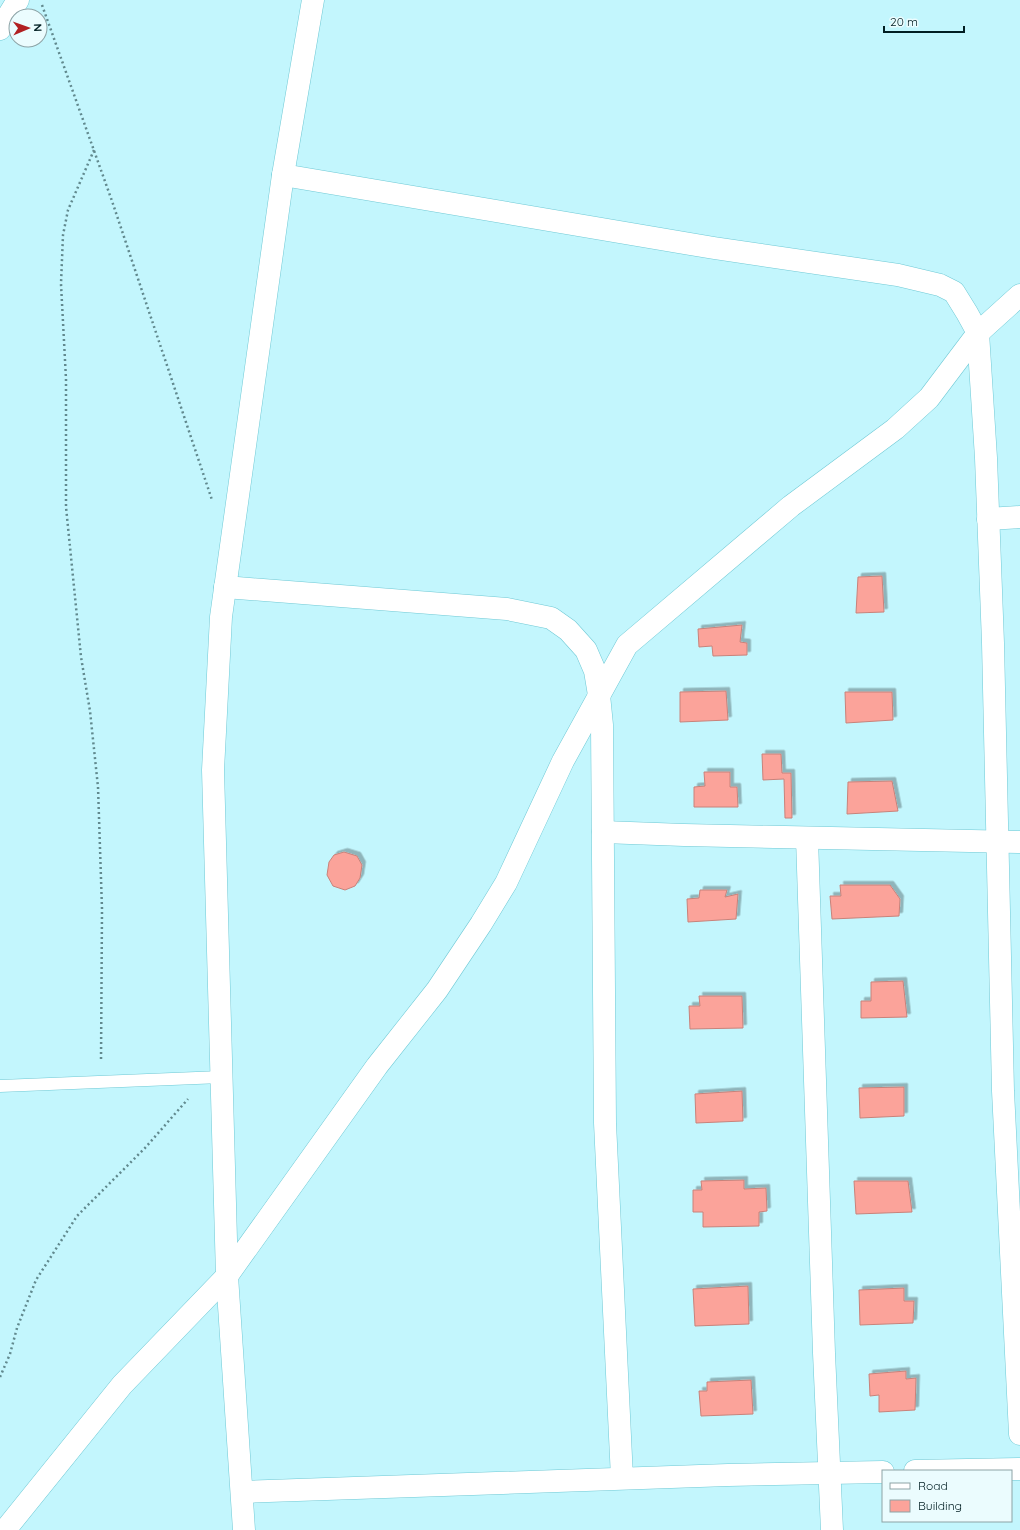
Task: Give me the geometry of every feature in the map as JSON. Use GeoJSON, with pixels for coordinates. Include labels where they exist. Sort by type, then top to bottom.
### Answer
{"type":"FeatureCollection","features":[{"type":"Feature","properties":{"kind":"street"},"geometry":{"type":"LineString","coordinates":[[0,29],[18,0]]}},
{"type":"Feature","properties":{"kind":"street"},"geometry":{"type":"LineString","coordinates":[[244,1530],[213,1077],[213,770],[221,617],[283,175],[313,0]]}},
{"type":"Feature","properties":{"kind":"street"},"geometry":{"type":"LineString","coordinates":[[283,175],[714,248],[898,275],[940,285],[954,292],[978,333],[986,458],[993,643],[1003,1091],[1020,1434]]}},
{"type":"Feature","properties":{"kind":"street"},"geometry":{"type":"LineString","coordinates":[[5,1530],[122,1385],[227,1276],[377,1066],[437,990],[481,924],[506,883],[563,761],[627,645],[791,506],[895,429],[929,398],[978,333],[1020,295]]}},
{"type":"Feature","properties":{"kind":"street"},"geometry":{"type":"LineString","coordinates":[[988,519],[1020,517]]}},
{"type":"Feature","properties":{"kind":"street"},"geometry":{"type":"LineString","coordinates":[[225,587],[507,609],[551,618],[568,630],[586,650],[595,671],[602,725],[605,1123],[622,1478]]}},
{"type":"Feature","properties":{"kind":"street"},"geometry":{"type":"LineString","coordinates":[[603,832],[997,843],[1020,842]]}},
{"type":"Feature","properties":{"kind":"street"},"geometry":{"type":"LineString","coordinates":[[807,838],[832,1530]]}},
{"type":"Feature","properties":{"kind":"street"},"geometry":{"type":"LineString","coordinates":[[968,1470],[1020,1469]]}},
{"type":"Feature","properties":{"kind":"street"},"geometry":{"type":"LineString","coordinates":[[242,1492],[622,1478],[829,1472],[882,1472]]}},
{"type":"Feature","properties":{"kind":"lane"},"geometry":{"type":"LineString","coordinates":[[0,1086],[213,1077]]}},
{"type":"Feature","properties":{"kind":"path"},"geometry":{"type":"LineString","coordinates":[[40,0],[112,201],[212,502]]}},
{"type":"Feature","properties":{"kind":"path"},"geometry":{"type":"LineString","coordinates":[[94,150],[68,210],[63,235],[61,284],[66,379],[66,507],[81,657],[90,711],[98,787],[102,910],[100,1082]]}},
{"type":"Feature","properties":{"kind":"path"},"geometry":{"type":"LineString","coordinates":[[0,1377],[10,1354],[17,1328],[36,1280],[77,1216],[145,1148],[187,1101],[213,1077]]}},
{"type":"Feature","properties":{"kind":"building"},"geometry":{"type":"Polygon","coordinates":[[[882,576],[884,612],[856,613],[858,577],[882,576]]]}},
{"type":"Feature","properties":{"kind":"building"},"geometry":{"type":"Polygon","coordinates":[[[742,625],[740,642],[747,643],[747,655],[713,656],[712,646],[699,647],[698,629],[742,625]]]}},
{"type":"Feature","properties":{"kind":"building"},"geometry":{"type":"Polygon","coordinates":[[[726,691],[728,720],[680,722],[680,692],[726,691]]]}},
{"type":"Feature","properties":{"kind":"building"},"geometry":{"type":"Polygon","coordinates":[[[845,692],[892,692],[893,720],[846,723],[845,692]]]}},
{"type":"Feature","properties":{"kind":"building"},"geometry":{"type":"Polygon","coordinates":[[[762,754],[781,754],[782,773],[791,773],[792,818],[785,818],[784,779],[763,780],[762,754]]]}},
{"type":"Feature","properties":{"kind":"building"},"geometry":{"type":"Polygon","coordinates":[[[704,772],[730,772],[730,787],[737,787],[738,807],[694,807],[694,787],[705,786],[704,772]]]}},
{"type":"Feature","properties":{"kind":"building"},"geometry":{"type":"Polygon","coordinates":[[[892,781],[898,811],[847,814],[848,782],[892,781]]]}},
{"type":"Feature","properties":{"kind":"building"},"geometry":{"type":"Polygon","coordinates":[[[344,852],[357,856],[362,865],[360,878],[355,886],[345,890],[333,886],[327,875],[329,862],[334,855],[344,852]]]}},
{"type":"Feature","properties":{"kind":"building"},"geometry":{"type":"Polygon","coordinates":[[[840,885],[890,885],[900,899],[899,916],[832,919],[830,896],[841,896],[840,885]]]}},
{"type":"Feature","properties":{"kind":"building"},"geometry":{"type":"Polygon","coordinates":[[[700,890],[727,890],[725,897],[738,894],[736,919],[688,922],[687,899],[699,898],[700,890]]]}},
{"type":"Feature","properties":{"kind":"building"},"geometry":{"type":"Polygon","coordinates":[[[903,981],[907,1017],[861,1018],[861,1001],[871,1001],[871,982],[903,981]]]}},
{"type":"Feature","properties":{"kind":"building"},"geometry":{"type":"Polygon","coordinates":[[[699,996],[742,996],[743,1028],[690,1029],[689,1006],[700,1006],[699,996]]]}},
{"type":"Feature","properties":{"kind":"building"},"geometry":{"type":"Polygon","coordinates":[[[904,1087],[904,1116],[860,1118],[859,1088],[904,1087]]]}},
{"type":"Feature","properties":{"kind":"building"},"geometry":{"type":"Polygon","coordinates":[[[742,1091],[743,1121],[696,1123],[695,1094],[742,1091]]]}},
{"type":"Feature","properties":{"kind":"building"},"geometry":{"type":"Polygon","coordinates":[[[744,1180],[744,1189],[766,1188],[767,1211],[759,1212],[759,1226],[703,1227],[703,1212],[693,1212],[693,1190],[702,1190],[701,1181],[744,1180]]]}},
{"type":"Feature","properties":{"kind":"building"},"geometry":{"type":"Polygon","coordinates":[[[854,1181],[908,1181],[912,1212],[856,1214],[854,1181]]]}},
{"type":"Feature","properties":{"kind":"building"},"geometry":{"type":"Polygon","coordinates":[[[748,1286],[749,1324],[695,1326],[693,1289],[748,1286]]]}},
{"type":"Feature","properties":{"kind":"building"},"geometry":{"type":"Polygon","coordinates":[[[904,1288],[904,1301],[914,1301],[913,1323],[860,1325],[859,1290],[904,1288]]]}},
{"type":"Feature","properties":{"kind":"building"},"geometry":{"type":"Polygon","coordinates":[[[906,1371],[906,1379],[916,1378],[915,1410],[879,1412],[879,1395],[870,1396],[869,1374],[906,1371]]]}},
{"type":"Feature","properties":{"kind":"building"},"geometry":{"type":"Polygon","coordinates":[[[751,1380],[753,1414],[701,1416],[699,1391],[707,1391],[707,1382],[751,1380]]]}}]}
